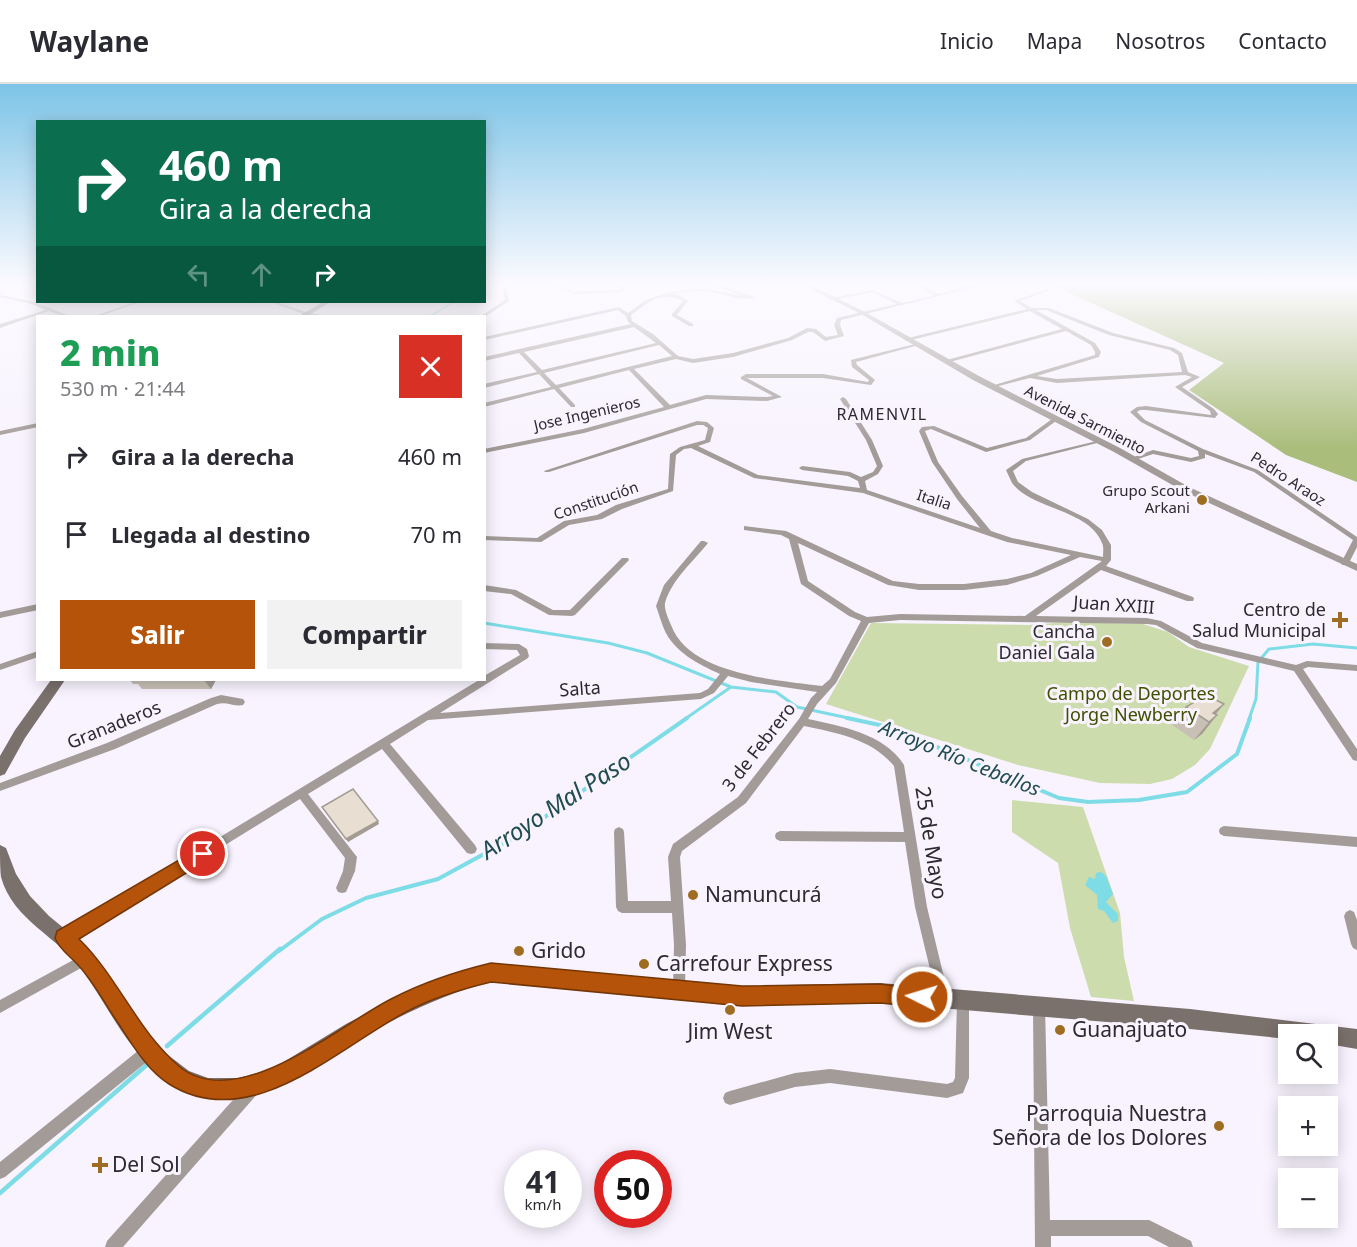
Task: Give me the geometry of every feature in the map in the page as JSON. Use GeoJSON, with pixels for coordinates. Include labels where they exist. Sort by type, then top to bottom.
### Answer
{"type":"FeatureCollection","features":[{"type":"Feature","properties":{"kind":"main road"},"geometry":{"type":"LineString","coordinates":[[0,770],[20,734],[57,681]]}},
{"type":"Feature","properties":{"kind":"main road"},"geometry":{"type":"LineString","coordinates":[[0,853],[18,895],[36,917],[64,938],[86,959],[149,1051],[174,1075],[200,1088],[220,1091],[255,1086],[276,1078],[400,1004],[459,980],[491,972],[742,996],[880,993],[1190,1019],[1357,1039]]}},
{"type":"Feature","properties":{"kind":"street"},"geometry":{"type":"LineString","coordinates":[[486,359],[567,340]]}},
{"type":"Feature","properties":{"kind":"street"},"geometry":{"type":"LineString","coordinates":[[657,340],[676,357]]}},
{"type":"Feature","properties":{"kind":"street"},"geometry":{"type":"LineString","coordinates":[[486,405],[676,357],[693,361],[715,359],[785,340]]}},
{"type":"Feature","properties":{"kind":"street","name":"Avenida Sarmiento"},"geometry":{"type":"LineString","coordinates":[[910,340],[1186,489],[1357,568]]}},
{"type":"Feature","properties":{"kind":"street"},"geometry":{"type":"LineString","coordinates":[[946,361],[1025,340]]}},
{"type":"Feature","properties":{"kind":"street"},"geometry":{"type":"LineString","coordinates":[[993,387],[1097,356],[1098,352],[1093,344],[1087,340]]}},
{"type":"Feature","properties":{"kind":"street"},"geometry":{"type":"LineString","coordinates":[[1030,376],[1057,381],[1185,373],[1180,354],[1172,349],[1137,340]]}},
{"type":"Feature","properties":{"kind":"street"},"geometry":{"type":"LineString","coordinates":[[486,386],[661,343]]}},
{"type":"Feature","properties":{"kind":"street","name":"Jose Ingenieros"},"geometry":{"type":"LineString","coordinates":[[486,451],[584,431],[694,400],[716,396],[767,399],[779,397],[743,378],[746,376],[823,376],[869,384],[872,380],[854,366],[853,362],[917,344]]}},
{"type":"Feature","properties":{"kind":"street"},"geometry":{"type":"LineString","coordinates":[[520,351],[558,387],[573,406]]}},
{"type":"Feature","properties":{"kind":"street"},"geometry":{"type":"LineString","coordinates":[[631,369],[668,407]]}},
{"type":"Feature","properties":{"kind":"street","name":"Pedro Araoz"},"geometry":{"type":"LineString","coordinates":[[1185,373],[1197,377],[1178,387],[1212,410],[1214,417],[1146,408],[1133,412],[1143,421],[1201,450],[1256,471],[1357,540]]}},
{"type":"Feature","properties":{"kind":"street"},"geometry":{"type":"LineString","coordinates":[[843,399],[869,440],[880,466],[876,473],[861,480]]}},
{"type":"Feature","properties":{"kind":"street"},"geometry":{"type":"LineString","coordinates":[[989,533],[962,503],[937,464],[922,431],[924,428],[932,427],[986,450],[1028,439],[1054,420]]}},
{"type":"Feature","properties":{"kind":"street","name":"Constitución"},"geometry":{"type":"LineString","coordinates":[[486,538],[538,540],[567,523],[599,517],[633,502],[671,490],[673,454],[710,439],[710,425],[697,423],[547,471]]}},
{"type":"Feature","properties":{"kind":"street"},"geometry":{"type":"LineString","coordinates":[[0,433],[36,425]]}},
{"type":"Feature","properties":{"kind":"street"},"geometry":{"type":"LineString","coordinates":[[1099,441],[1024,460],[1009,470],[1018,485],[1098,530],[1108,543],[1104,563]]}},
{"type":"Feature","properties":{"kind":"street","name":"Italia"},"geometry":{"type":"LineString","coordinates":[[693,446],[756,477],[864,491],[989,533],[1104,563],[1190,599]]}},
{"type":"Feature","properties":{"kind":"street"},"geometry":{"type":"LineString","coordinates":[[1134,459],[1153,452],[1200,460],[1203,457],[1201,450]]}},
{"type":"Feature","properties":{"kind":"street"},"geometry":{"type":"LineString","coordinates":[[801,468],[850,474],[861,480],[864,491]]}},
{"type":"Feature","properties":{"kind":"street"},"geometry":{"type":"LineString","coordinates":[[747,528],[766,529],[793,538],[891,583],[909,587],[930,588],[1008,582],[1077,555]]}},
{"type":"Feature","properties":{"kind":"street"},"geometry":{"type":"LineString","coordinates":[[793,538],[804,582],[852,615],[866,620]]}},
{"type":"Feature","properties":{"kind":"street"},"geometry":{"type":"LineString","coordinates":[[1345,562],[1357,540]]}},
{"type":"Feature","properties":{"kind":"street"},"geometry":{"type":"LineString","coordinates":[[704,543],[667,587],[660,606],[669,632],[685,650],[722,678],[825,690]]}},
{"type":"Feature","properties":{"kind":"street"},"geometry":{"type":"LineString","coordinates":[[486,588],[513,592],[552,614],[572,613],[625,560]]}},
{"type":"Feature","properties":{"kind":"street","name":"Juan XXIII"},"geometry":{"type":"LineString","coordinates":[[1028,618],[1040,606],[1104,563]]}},
{"type":"Feature","properties":{"kind":"street"},"geometry":{"type":"LineString","coordinates":[[0,615],[36,607]]}},
{"type":"Feature","properties":{"kind":"street","name":"Juan XXIII"},"geometry":{"type":"LineString","coordinates":[[866,620],[900,617],[1028,618],[1158,623],[1200,646],[1240,657],[1298,668],[1307,664],[1357,668]]}},
{"type":"Feature","properties":{"kind":"street","name":"3 de Febrero"},"geometry":{"type":"LineString","coordinates":[[679,990],[674,857],[677,848],[742,800],[804,719],[814,701],[833,681],[866,620]]}},
{"type":"Feature","properties":{"kind":"street"},"geometry":{"type":"LineString","coordinates":[[486,646],[519,647],[524,651],[525,656],[486,681]]}},
{"type":"Feature","properties":{"kind":"street"},"geometry":{"type":"LineString","coordinates":[[0,667],[36,655]]}},
{"type":"Feature","properties":{"kind":"street"},"geometry":{"type":"LineString","coordinates":[[1298,668],[1357,757]]}},
{"type":"Feature","properties":{"kind":"street","name":"Salta"},"geometry":{"type":"LineString","coordinates":[[429,717],[701,696],[711,691],[722,678]]}},
{"type":"Feature","properties":{"kind":"street"},"geometry":{"type":"LineString","coordinates":[[64,938],[486,681]]}},
{"type":"Feature","properties":{"kind":"street","name":"Granaderos"},"geometry":{"type":"LineString","coordinates":[[0,787],[111,746],[214,701],[221,699],[240,702]]}},
{"type":"Feature","properties":{"kind":"street","name":"25 de Mayo"},"geometry":{"type":"LineString","coordinates":[[804,719],[874,743],[891,752],[899,765],[908,837],[921,906],[943,998]]}},
{"type":"Feature","properties":{"kind":"street"},"geometry":{"type":"LineString","coordinates":[[384,744],[471,849]]}},
{"type":"Feature","properties":{"kind":"street"},"geometry":{"type":"LineString","coordinates":[[302,794],[351,857],[349,871],[342,888]]}},
{"type":"Feature","properties":{"kind":"street"},"geometry":{"type":"LineString","coordinates":[[1224,831],[1357,842]]}},
{"type":"Feature","properties":{"kind":"street"},"geometry":{"type":"LineString","coordinates":[[619,832],[622,907],[677,907]]}},
{"type":"Feature","properties":{"kind":"street"},"geometry":{"type":"LineString","coordinates":[[780,836],[908,837]]}},
{"type":"Feature","properties":{"kind":"street"},"geometry":{"type":"LineString","coordinates":[[1350,916],[1357,944]]}},
{"type":"Feature","properties":{"kind":"street"},"geometry":{"type":"LineString","coordinates":[[0,1007],[86,959]]}},
{"type":"Feature","properties":{"kind":"street"},"geometry":{"type":"LineString","coordinates":[[730,1098],[795,1080],[830,1076],[947,1091],[958,1088],[962,1078],[963,1000]]}},
{"type":"Feature","properties":{"kind":"street"},"geometry":{"type":"LineString","coordinates":[[1039,1006],[1043,1247]]}},
{"type":"Feature","properties":{"kind":"street"},"geometry":{"type":"LineString","coordinates":[[0,1172],[149,1051]]}},
{"type":"Feature","properties":{"kind":"street"},"geometry":{"type":"LineString","coordinates":[[113,1247],[255,1086]]}},
{"type":"Feature","properties":{"kind":"street"},"geometry":{"type":"LineString","coordinates":[[1043,1228],[1149,1228],[1185,1247]]}},
{"type":"Feature","properties":{"kind":"green space"},"geometry":{"type":"Polygon","coordinates":[[[1174,340],[1357,340],[1357,482],[1286,455],[1189,390],[1224,363],[1174,340]]]}},
{"type":"Feature","properties":{"kind":"green space","name":"Campo de Deportes Jorge Newberry"},"geometry":{"type":"Polygon","coordinates":[[[1068,622],[1143,624],[1168,632],[1189,647],[1249,666],[1210,749],[1195,765],[1172,779],[1150,784],[1100,783],[1018,765],[826,704],[871,623],[1028,625],[1068,622]]]}},
{"type":"Feature","properties":{"kind":"green space"},"geometry":{"type":"Polygon","coordinates":[[[1012,800],[1083,807],[1120,913],[1124,957],[1134,1001],[1091,997],[1070,928],[1058,863],[1012,832],[1012,800]]]}},
{"type":"Feature","properties":{"kind":"water"},"geometry":{"type":"Polygon","coordinates":[[[1101,872],[1106,876],[1113,894],[1106,902],[1118,914],[1118,921],[1113,923],[1104,911],[1098,909],[1097,895],[1085,885],[1089,877],[1095,879],[1096,873],[1101,872]]]}},
{"type":"Feature","properties":{"kind":"building"},"geometry":{"type":"Polygon","coordinates":[[[1206,695],[1224,704],[1213,713],[1217,715],[1209,722],[1186,707],[1206,695]]]}},
{"type":"Feature","properties":{"kind":"building"},"geometry":{"type":"Polygon","coordinates":[[[353,789],[378,821],[346,839],[322,807],[353,789]]]}},
{"type":"Feature","properties":{"kind":"waterway","name":"Arroyo Río Ceballos"},"geometry":{"type":"LineString","coordinates":[[486,623],[608,643],[647,653],[731,687]]}},
{"type":"Feature","properties":{"kind":"waterway","name":"Arroyo Río Ceballos"},"geometry":{"type":"LineString","coordinates":[[1249,719],[1256,699],[1258,662],[1269,649],[1313,644],[1357,648]]}},
{"type":"Feature","properties":{"kind":"waterway","name":"Arroyo Mal Paso"},"geometry":{"type":"LineString","coordinates":[[685,719],[731,687]]}},
{"type":"Feature","properties":{"kind":"waterway","name":"Arroyo Río Ceballos"},"geometry":{"type":"LineString","coordinates":[[731,687],[776,692],[797,707],[853,719]]}},
{"type":"Feature","properties":{"kind":"waterway","name":"Arroyo Mal Paso"},"geometry":{"type":"LineString","coordinates":[[279,951],[322,919],[366,898],[438,879],[519,835],[687,718]]}},
{"type":"Feature","properties":{"kind":"waterway","name":"Arroyo Río Ceballos"},"geometry":{"type":"LineString","coordinates":[[847,718],[889,727],[1059,798],[1088,802],[1139,800],[1187,792],[1237,754],[1250,718]]}},
{"type":"Feature","properties":{"kind":"waterway","name":"Arroyo Mal Paso"},"geometry":{"type":"LineString","coordinates":[[167,1046],[280,949]]}},
{"type":"Feature","properties":{"kind":"waterway","name":"Arroyo Mal Paso"},"geometry":{"type":"LineString","coordinates":[[0,1193],[150,1062]]}},
{"type":"Feature","properties":{"kind":"place","name":"Grupo Scout Arkani"},"geometry":{"type":"Point","coordinates":[1202,500]}},
{"type":"Feature","properties":{"kind":"place","name":"Centro de Salud Municipal"},"geometry":{"type":"Point","coordinates":[1340,620]}},
{"type":"Feature","properties":{"kind":"place","name":"Cancha Daniel Gala"},"geometry":{"type":"Point","coordinates":[1107,642]}},
{"type":"Feature","properties":{"kind":"place","name":"Namuncurá"},"geometry":{"type":"Point","coordinates":[693,895]}},
{"type":"Feature","properties":{"kind":"place","name":"Grido"},"geometry":{"type":"Point","coordinates":[519,951]}},
{"type":"Feature","properties":{"kind":"place","name":"Carrefour Express"},"geometry":{"type":"Point","coordinates":[644,964]}},
{"type":"Feature","properties":{"kind":"place","name":"Jim West"},"geometry":{"type":"Point","coordinates":[730,1010]}},
{"type":"Feature","properties":{"kind":"place","name":"Guanajuato"},"geometry":{"type":"Point","coordinates":[1060,1030]}},
{"type":"Feature","properties":{"kind":"place","name":"Parroquia Nuestra Señora de los Dolores"},"geometry":{"type":"Point","coordinates":[1219,1126]}},
{"type":"Feature","properties":{"kind":"place","name":"Del Sol"},"geometry":{"type":"Point","coordinates":[100,1165]}},
{"type":"Feature","properties":{"kind":"district","name":"RAMENVIL"},"geometry":{"type":"Point","coordinates":[882,414]}},
{"type":"Feature","properties":{"kind":"route"},"geometry":{"type":"LineString","coordinates":[[203,854],[64,938],[86,959],[149,1051],[174,1075],[200,1088],[220,1091],[255,1086],[276,1078],[400,1004],[459,980],[491,972],[511,972],[742,996],[880,993],[922,997]]}}]}
